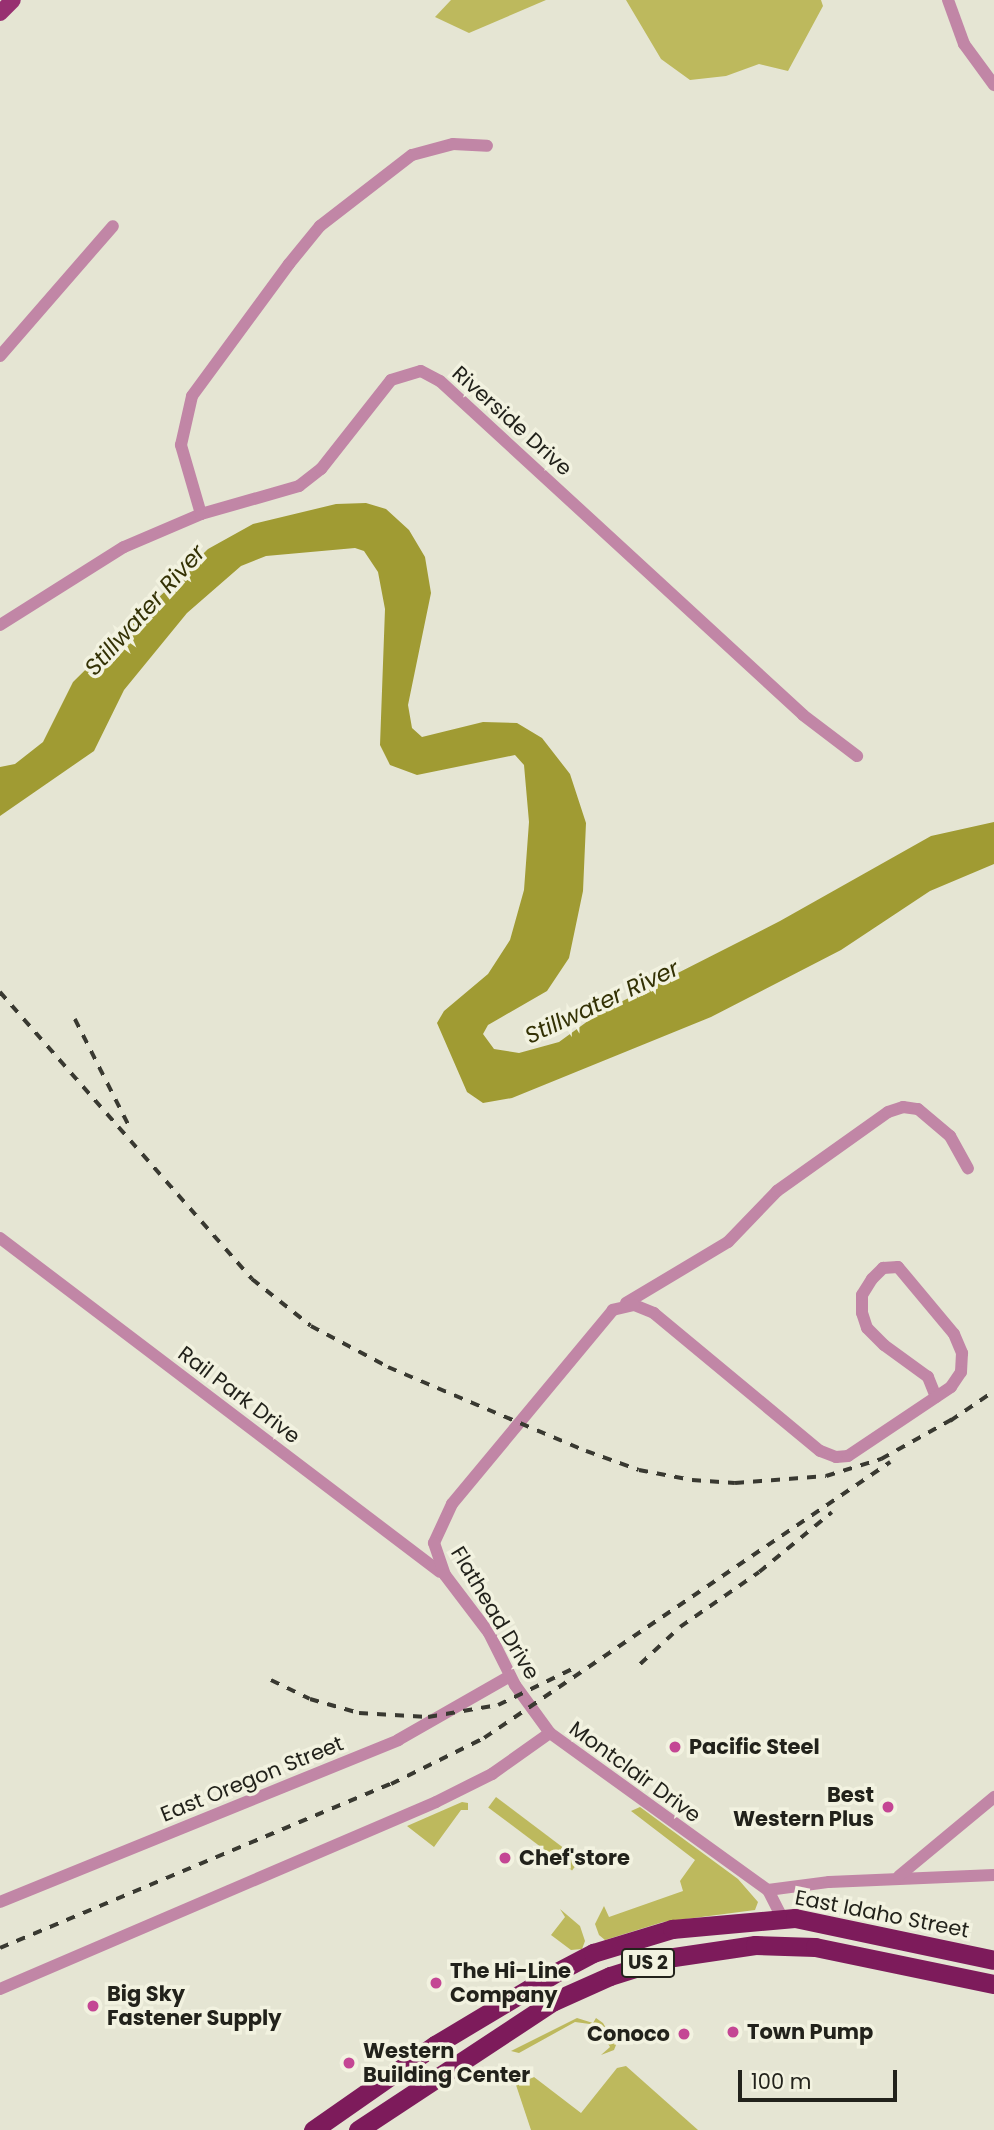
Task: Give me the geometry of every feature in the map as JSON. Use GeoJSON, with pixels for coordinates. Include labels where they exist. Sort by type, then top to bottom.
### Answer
{"type":"FeatureCollection","features":[{"type":"Feature","properties":{"kind":"highway","name":"East Idaho Street"},"geometry":{"type":"LineString","coordinates":[[313,2130],[466,2025],[593,1953],[672,1929],[782,1917],[994,1960]]}},
{"type":"Feature","properties":{"kind":"highway","name":"East Idaho Street"},"geometry":{"type":"LineString","coordinates":[[358,2130],[554,2001],[610,1976],[667,1958],[755,1945],[815,1947],[994,1984]]}},
{"type":"Feature","properties":{"kind":"main road"},"geometry":{"type":"LineString","coordinates":[[0,13],[13,0]]}},
{"type":"Feature","properties":{"kind":"street"},"geometry":{"type":"LineString","coordinates":[[948,0],[964,44],[994,85]]}},
{"type":"Feature","properties":{"kind":"street"},"geometry":{"type":"LineString","coordinates":[[201,514],[181,445],[192,396],[289,264],[320,226],[412,156],[453,144],[487,146]]}},
{"type":"Feature","properties":{"kind":"street"},"geometry":{"type":"LineString","coordinates":[[0,356],[113,226]]}},
{"type":"Feature","properties":{"kind":"street","name":"Riverside Drive"},"geometry":{"type":"LineString","coordinates":[[0,625],[99,561],[201,514],[286,491],[311,479],[391,380],[421,371],[440,381],[803,715],[857,756]]}},
{"type":"Feature","properties":{"kind":"street","name":"Flathead Drive"},"geometry":{"type":"LineString","coordinates":[[550,1733],[510,1676],[489,1633],[452,1585],[434,1543],[441,1521],[614,1310],[728,1242],[777,1191],[888,1112],[902,1107],[918,1109],[956,1142],[968,1168]]}},
{"type":"Feature","properties":{"kind":"street","name":"Rail Park Drive"},"geometry":{"type":"LineString","coordinates":[[0,1238],[405,1542],[452,1585]]}},
{"type":"Feature","properties":{"kind":"street"},"geometry":{"type":"LineString","coordinates":[[614,1310],[634,1305],[654,1313],[820,1451],[836,1457],[848,1455],[951,1388],[961,1372],[962,1353],[954,1334],[898,1268],[883,1268],[862,1295],[867,1328],[928,1377],[936,1397]]}},
{"type":"Feature","properties":{"kind":"street","name":"East Oregon Street"},"geometry":{"type":"LineString","coordinates":[[0,1902],[398,1740],[510,1676]]}},
{"type":"Feature","properties":{"kind":"street"},"geometry":{"type":"LineString","coordinates":[[0,1989],[436,1802],[492,1774],[550,1733]]}},
{"type":"Feature","properties":{"kind":"street","name":"Montclair Drive"},"geometry":{"type":"LineString","coordinates":[[550,1733],[768,1890],[782,1917]]}},
{"type":"Feature","properties":{"kind":"street"},"geometry":{"type":"LineString","coordinates":[[885,1880],[914,1866],[994,1797]]}},
{"type":"Feature","properties":{"kind":"street"},"geometry":{"type":"LineString","coordinates":[[768,1890],[885,1880],[994,1875]]}},
{"type":"Feature","properties":{"kind":"shaded area"},"geometry":{"type":"Polygon","coordinates":[[[451,0],[546,0],[469,33],[435,17],[451,0]]]}},
{"type":"Feature","properties":{"kind":"shaded area"},"geometry":{"type":"Polygon","coordinates":[[[626,0],[821,0],[823,6],[788,71],[759,64],[726,76],[690,80],[661,59],[626,0]]]}},
{"type":"Feature","properties":{"kind":"shaded area"},"geometry":{"type":"Polygon","coordinates":[[[366,503],[386,509],[409,530],[425,557],[431,593],[408,705],[412,728],[422,737],[483,722],[517,723],[542,738],[570,774],[586,823],[583,891],[569,958],[547,991],[488,1025],[483,1034],[494,1049],[519,1053],[559,1042],[599,1013],[780,921],[931,836],[994,822],[994,864],[930,891],[841,950],[711,1017],[512,1098],[483,1103],[467,1092],[437,1023],[444,1011],[488,974],[510,940],[524,890],[529,822],[524,765],[515,755],[417,775],[390,765],[380,745],[385,609],[378,572],[364,551],[355,548],[266,556],[241,566],[187,613],[124,690],[94,751],[0,816],[0,767],[15,764],[43,742],[73,682],[208,549],[253,524],[336,504],[366,503]]]}},
{"type":"Feature","properties":{"kind":"shaded area"},"geometry":{"type":"Polygon","coordinates":[[[496,1797],[580,1860],[572,1871],[488,1807],[496,1797]]]}},
{"type":"Feature","properties":{"kind":"shaded area"},"geometry":{"type":"Polygon","coordinates":[[[462,1802],[468,1803],[468,1810],[461,1810],[434,1847],[407,1826],[462,1802]]]}},
{"type":"Feature","properties":{"kind":"shaded area"},"geometry":{"type":"Polygon","coordinates":[[[640,1807],[738,1879],[758,1902],[755,1910],[663,1922],[605,1940],[599,1935],[595,1924],[604,1906],[609,1917],[683,1891],[680,1881],[695,1860],[631,1811],[640,1807]]]}},
{"type":"Feature","properties":{"kind":"shaded area"},"geometry":{"type":"Polygon","coordinates":[[[560,1909],[580,1926],[585,1941],[582,1949],[571,1950],[551,1935],[565,1917],[560,1909]]]}},
{"type":"Feature","properties":{"kind":"shaded area"},"geometry":{"type":"Polygon","coordinates":[[[577,2018],[593,2023],[596,2018],[603,2023],[616,2045],[614,2050],[601,2055],[610,2047],[597,2025],[575,2022],[519,2053],[511,2051],[577,2018]]]}},
{"type":"Feature","properties":{"kind":"shaded area"},"geometry":{"type":"Polygon","coordinates":[[[626,2066],[698,2130],[531,2130],[516,2085],[534,2077],[581,2113],[617,2068],[626,2066]]]}},
{"type":"Feature","properties":{"kind":"railway"},"geometry":{"type":"LineString","coordinates":[[0,992],[252,1279],[311,1326],[388,1367],[586,1451],[639,1470],[692,1480],[735,1483],[826,1476],[881,1459],[958,1416]]}},
{"type":"Feature","properties":{"kind":"railway"},"geometry":{"type":"LineString","coordinates":[[75,1019],[128,1124]]}},
{"type":"Feature","properties":{"kind":"railway"},"geometry":{"type":"LineString","coordinates":[[950,1421],[994,1391]]}},
{"type":"Feature","properties":{"kind":"railway"},"geometry":{"type":"LineString","coordinates":[[0,1948],[391,1784],[484,1738],[890,1462]]}},
{"type":"Feature","properties":{"kind":"railway"},"geometry":{"type":"LineString","coordinates":[[640,1664],[680,1627],[759,1572],[832,1512]]}},
{"type":"Feature","properties":{"kind":"railway"},"geometry":{"type":"LineString","coordinates":[[271,1680],[310,1699],[359,1713],[428,1717],[498,1705],[572,1669]]}},
{"type":"Feature","properties":{"kind":"place","name":"Pacific Steel"},"geometry":{"type":"Point","coordinates":[675,1747]}},
{"type":"Feature","properties":{"kind":"place","name":"Best Western Plus"},"geometry":{"type":"Point","coordinates":[888,1807]}},
{"type":"Feature","properties":{"kind":"place","name":"Chef'store"},"geometry":{"type":"Point","coordinates":[505,1858]}},
{"type":"Feature","properties":{"kind":"place","name":"The Hi-Line Company"},"geometry":{"type":"Point","coordinates":[436,1983]}},
{"type":"Feature","properties":{"kind":"place","name":"Big Sky Fastener Supply"},"geometry":{"type":"Point","coordinates":[93,2006]}},
{"type":"Feature","properties":{"kind":"place","name":"Town Pump"},"geometry":{"type":"Point","coordinates":[733,2032]}},
{"type":"Feature","properties":{"kind":"place","name":"Conoco"},"geometry":{"type":"Point","coordinates":[684,2034]}},
{"type":"Feature","properties":{"kind":"place","name":"Western Building Center"},"geometry":{"type":"Point","coordinates":[349,2063]}},
{"type":"Feature","properties":{"kind":"water label","name":"Stillwater River"},"geometry":{"type":"Point","coordinates":[145,610]}},
{"type":"Feature","properties":{"kind":"water label","name":"Stillwater River"},"geometry":{"type":"Point","coordinates":[602,1002]}}]}
